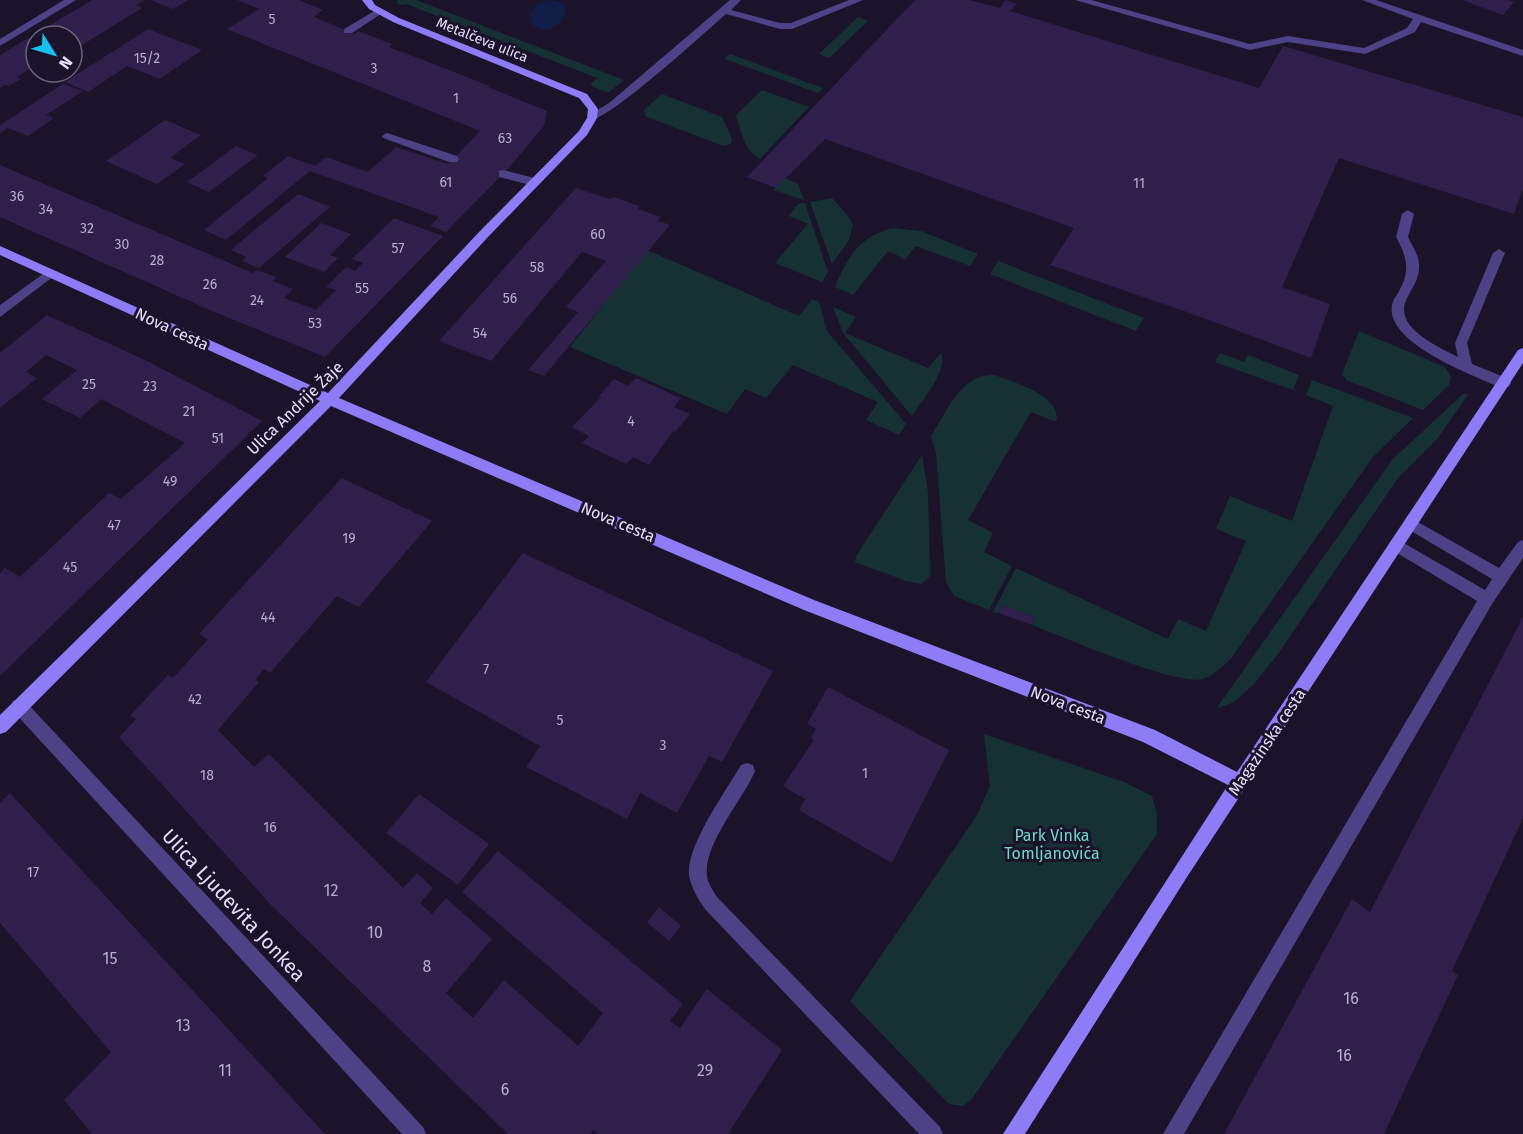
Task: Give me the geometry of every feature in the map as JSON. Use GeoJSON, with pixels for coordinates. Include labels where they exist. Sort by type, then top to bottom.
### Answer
{"type":"FeatureCollection","features":[{"type":"Feature","properties":{"kind":"street"},"geometry":{"type":"LineString","coordinates":[[0,43],[71,0]]}},
{"type":"Feature","properties":{"kind":"street"},"geometry":{"type":"LineString","coordinates":[[348,31],[373,6],[384,0]]}},
{"type":"Feature","properties":{"kind":"street"},"geometry":{"type":"LineString","coordinates":[[592,118],[613,105],[736,0]]}},
{"type":"Feature","properties":{"kind":"street"},"geometry":{"type":"LineString","coordinates":[[724,11],[780,26],[792,26],[858,0]]}},
{"type":"Feature","properties":{"kind":"street"},"geometry":{"type":"LineString","coordinates":[[1080,0],[1250,46],[1288,39],[1365,51],[1411,30],[1419,18]]}},
{"type":"Feature","properties":{"kind":"street"},"geometry":{"type":"LineString","coordinates":[[1367,0],[1523,53]]}},
{"type":"Feature","properties":{"kind":"street","name":"Metalčeva ulica"},"geometry":{"type":"LineString","coordinates":[[373,6],[571,90],[589,102],[593,109],[592,118]]}},
{"type":"Feature","properties":{"kind":"street","name":"Ulica Andrije Žaje"},"geometry":{"type":"LineString","coordinates":[[0,726],[358,371],[583,133],[592,118]]}},
{"type":"Feature","properties":{"kind":"street"},"geometry":{"type":"LineString","coordinates":[[387,136],[453,159]]}},
{"type":"Feature","properties":{"kind":"street"},"geometry":{"type":"LineString","coordinates":[[503,174],[534,183]]}},
{"type":"Feature","properties":{"kind":"street"},"geometry":{"type":"LineString","coordinates":[[1408,214],[1402,237],[1414,258],[1413,277],[1398,305],[1397,314],[1412,337],[1504,383]]}},
{"type":"Feature","properties":{"kind":"street","name":"Nova cesta"},"geometry":{"type":"LineString","coordinates":[[0,250],[329,399],[809,605],[1149,736],[1240,782]]}},
{"type":"Feature","properties":{"kind":"street"},"geometry":{"type":"LineString","coordinates":[[1466,365],[1461,343],[1499,253]]}},
{"type":"Feature","properties":{"kind":"street"},"geometry":{"type":"LineString","coordinates":[[0,312],[50,273]]}},
{"type":"Feature","properties":{"kind":"street","name":"Magazinska cesta"},"geometry":{"type":"LineString","coordinates":[[1014,1134],[1240,782],[1523,352]]}},
{"type":"Feature","properties":{"kind":"street"},"geometry":{"type":"LineString","coordinates":[[1411,524],[1501,577]]}},
{"type":"Feature","properties":{"kind":"street"},"geometry":{"type":"LineString","coordinates":[[1397,546],[1487,599]]}},
{"type":"Feature","properties":{"kind":"street"},"geometry":{"type":"LineString","coordinates":[[1173,1134],[1487,599],[1523,546]]}},
{"type":"Feature","properties":{"kind":"street","name":"Ulica Ljudevita Jonkea"},"geometry":{"type":"LineString","coordinates":[[19,706],[416,1134]]}},
{"type":"Feature","properties":{"kind":"street"},"geometry":{"type":"LineString","coordinates":[[747,771],[704,849],[698,874],[702,890],[711,903],[933,1134]]}},
{"type":"Feature","properties":{"kind":"green space"},"geometry":{"type":"Polygon","coordinates":[[[398,0],[416,0],[624,80],[608,93],[590,85],[597,78],[406,4],[400,5],[397,3],[398,0]]]}},
{"type":"Feature","properties":{"kind":"green space"},"geometry":{"type":"Polygon","coordinates":[[[858,17],[868,21],[829,58],[819,54],[858,17]]]}},
{"type":"Feature","properties":{"kind":"green space"},"geometry":{"type":"Polygon","coordinates":[[[730,54],[823,88],[818,93],[725,59],[730,54]]]}},
{"type":"Feature","properties":{"kind":"green space"},"geometry":{"type":"Polygon","coordinates":[[[762,90],[809,107],[760,159],[747,146],[736,115],[762,90]]]}},
{"type":"Feature","properties":{"kind":"green space"},"geometry":{"type":"Polygon","coordinates":[[[662,94],[722,117],[732,139],[731,144],[723,146],[645,116],[644,110],[662,94]]]}},
{"type":"Feature","properties":{"kind":"green space"},"geometry":{"type":"Polygon","coordinates":[[[785,178],[798,184],[804,200],[773,190],[785,178]]]}},
{"type":"Feature","properties":{"kind":"green space"},"geometry":{"type":"Polygon","coordinates":[[[832,198],[853,225],[849,240],[832,264],[810,202],[832,198]]]}},
{"type":"Feature","properties":{"kind":"green space"},"geometry":{"type":"Polygon","coordinates":[[[805,203],[828,272],[822,282],[775,263],[808,224],[789,216],[798,204],[805,203]]]}},
{"type":"Feature","properties":{"kind":"green space"},"geometry":{"type":"Polygon","coordinates":[[[893,228],[921,231],[978,254],[970,266],[916,246],[905,259],[888,251],[853,295],[835,287],[844,266],[856,249],[872,236],[893,228]]]}},
{"type":"Feature","properties":{"kind":"green space"},"geometry":{"type":"Polygon","coordinates":[[[647,250],[799,316],[812,299],[819,302],[827,331],[906,424],[899,435],[866,420],[878,402],[793,365],[766,398],[745,389],[727,414],[570,347],[647,250]]]}},
{"type":"Feature","properties":{"kind":"green space"},"geometry":{"type":"Polygon","coordinates":[[[998,261],[1144,318],[1136,331],[990,274],[998,261]]]}},
{"type":"Feature","properties":{"kind":"green space"},"geometry":{"type":"Polygon","coordinates":[[[833,307],[856,317],[845,333],[928,368],[941,353],[941,368],[938,376],[912,416],[843,333],[833,307]]]}},
{"type":"Feature","properties":{"kind":"green space"},"geometry":{"type":"Polygon","coordinates":[[[1359,331],[1445,367],[1451,377],[1449,385],[1423,410],[1346,380],[1342,374],[1359,331]]]}},
{"type":"Feature","properties":{"kind":"green space"},"geometry":{"type":"Polygon","coordinates":[[[1220,353],[1244,362],[1248,355],[1299,375],[1293,390],[1215,362],[1220,353]]]}},
{"type":"Feature","properties":{"kind":"green space"},"geometry":{"type":"Polygon","coordinates":[[[994,375],[1024,386],[1045,398],[1056,413],[1056,422],[1031,412],[968,520],[993,533],[984,552],[1012,566],[989,610],[954,596],[946,582],[936,453],[931,436],[949,406],[964,387],[972,380],[982,376],[994,375]]]}},
{"type":"Feature","properties":{"kind":"green space"},"geometry":{"type":"Polygon","coordinates":[[[1312,380],[1413,418],[1373,457],[1232,657],[1215,673],[1203,679],[1168,675],[1119,659],[1032,625],[1035,617],[1002,605],[999,613],[993,612],[1016,568],[1168,639],[1178,619],[1206,631],[1246,541],[1216,529],[1230,496],[1292,521],[1333,406],[1306,395],[1312,380]]]}},
{"type":"Feature","properties":{"kind":"green space"},"geometry":{"type":"Polygon","coordinates":[[[1464,393],[1468,395],[1437,439],[1398,478],[1278,654],[1254,684],[1234,702],[1216,709],[1392,460],[1464,393]]]}},
{"type":"Feature","properties":{"kind":"green space"},"geometry":{"type":"Polygon","coordinates":[[[922,455],[928,492],[930,576],[922,584],[906,581],[855,562],[856,556],[922,455]]]}},
{"type":"Feature","properties":{"kind":"green space","name":"Park Vinka Tomljanovića"},"geometry":{"type":"Polygon","coordinates":[[[984,734],[1124,782],[1152,796],[1157,814],[1157,834],[971,1100],[963,1106],[949,1104],[850,1001],[976,817],[990,786],[984,734]]]}},
{"type":"Feature","properties":{"kind":"water"},"geometry":{"type":"Polygon","coordinates":[[[549,0],[560,2],[565,7],[565,14],[555,27],[547,30],[538,28],[530,21],[531,13],[538,5],[549,0]]]}},
{"type":"Feature","properties":{"kind":"building"},"geometry":{"type":"Polygon","coordinates":[[[92,0],[145,0],[136,5],[142,8],[84,44],[84,24],[52,24],[92,0]]]}},
{"type":"Feature","properties":{"kind":"building"},"geometry":{"type":"Polygon","coordinates":[[[150,0],[188,0],[173,9],[150,0]]]}},
{"type":"Feature","properties":{"kind":"building"},"geometry":{"type":"Polygon","coordinates":[[[237,0],[299,0],[323,10],[314,17],[355,34],[358,31],[392,44],[389,47],[547,111],[544,126],[506,171],[446,232],[430,226],[439,217],[310,171],[226,240],[204,230],[268,178],[263,176],[288,156],[315,166],[326,157],[368,172],[396,147],[448,164],[480,131],[227,29],[259,9],[237,0]]]}},
{"type":"Feature","properties":{"kind":"building"},"geometry":{"type":"Polygon","coordinates":[[[915,0],[969,0],[1000,8],[1005,0],[1017,4],[1010,11],[1259,88],[1283,46],[1523,117],[1523,189],[1514,214],[1339,158],[1282,287],[1330,304],[1311,358],[1050,265],[1074,228],[825,139],[776,188],[747,177],[915,0]]]}},
{"type":"Feature","properties":{"kind":"building"},"geometry":{"type":"Polygon","coordinates":[[[1462,0],[1507,0],[1514,2],[1503,15],[1462,0]]]}},
{"type":"Feature","properties":{"kind":"building"},"geometry":{"type":"Polygon","coordinates":[[[148,29],[202,50],[160,79],[127,66],[88,92],[70,84],[84,84],[84,70],[148,29]]]}},
{"type":"Feature","properties":{"kind":"building"},"geometry":{"type":"Polygon","coordinates":[[[24,41],[24,73],[17,77],[21,79],[0,88],[0,55],[24,41]]]}},
{"type":"Feature","properties":{"kind":"building"},"geometry":{"type":"Polygon","coordinates":[[[63,84],[83,91],[46,115],[54,118],[28,136],[8,128],[0,133],[0,125],[63,84]]]}},
{"type":"Feature","properties":{"kind":"building"},"geometry":{"type":"Polygon","coordinates":[[[165,120],[201,135],[170,158],[185,164],[157,184],[106,161],[165,120]]]}},
{"type":"Feature","properties":{"kind":"building"},"geometry":{"type":"Polygon","coordinates":[[[236,146],[258,155],[209,192],[187,182],[236,146]]]}},
{"type":"Feature","properties":{"kind":"building"},"geometry":{"type":"Polygon","coordinates":[[[0,165],[253,273],[257,270],[277,277],[273,281],[293,289],[284,298],[316,310],[336,290],[326,287],[346,267],[355,271],[363,263],[352,259],[394,218],[443,236],[325,357],[212,311],[0,217],[0,165]]]}},
{"type":"Feature","properties":{"kind":"building"},"geometry":{"type":"Polygon","coordinates":[[[576,188],[640,206],[638,209],[661,217],[658,221],[670,225],[544,376],[528,370],[578,312],[566,307],[606,261],[582,252],[491,361],[439,341],[576,188]]]}},
{"type":"Feature","properties":{"kind":"building"},"geometry":{"type":"Polygon","coordinates":[[[298,194],[330,207],[259,268],[242,261],[246,257],[231,250],[298,194]]]}},
{"type":"Feature","properties":{"kind":"building"},"geometry":{"type":"Polygon","coordinates":[[[321,223],[351,234],[330,255],[338,258],[324,272],[285,257],[321,223]]]}},
{"type":"Feature","properties":{"kind":"building"},"geometry":{"type":"Polygon","coordinates":[[[47,315],[147,361],[262,421],[0,676],[0,573],[5,568],[20,577],[109,493],[121,499],[185,443],[101,399],[80,418],[42,399],[77,370],[46,355],[26,372],[37,378],[0,408],[0,353],[47,315]]]}},
{"type":"Feature","properties":{"kind":"building"},"geometry":{"type":"Polygon","coordinates":[[[636,378],[681,398],[674,407],[690,414],[675,432],[673,431],[649,465],[633,457],[626,464],[582,443],[589,436],[572,427],[601,397],[599,396],[614,379],[628,386],[636,378]]]}},
{"type":"Feature","properties":{"kind":"building"},"geometry":{"type":"Polygon","coordinates":[[[342,478],[432,521],[359,607],[337,596],[270,673],[264,669],[255,680],[259,682],[218,730],[254,767],[269,754],[403,888],[417,873],[433,888],[420,903],[432,914],[446,898],[492,939],[446,993],[473,1018],[504,980],[578,1046],[603,1013],[462,892],[498,851],[683,1004],[670,1021],[680,1028],[707,989],[782,1050],[728,1134],[598,1134],[593,1130],[590,1134],[508,1134],[272,906],[119,737],[136,719],[130,716],[168,675],[173,678],[208,639],[199,634],[342,478]]]}},
{"type":"Feature","properties":{"kind":"building"},"geometry":{"type":"Polygon","coordinates":[[[523,553],[773,671],[722,762],[709,756],[677,813],[640,793],[627,819],[526,767],[540,746],[426,682],[523,553]]]}},
{"type":"Feature","properties":{"kind":"building"},"geometry":{"type":"Polygon","coordinates":[[[1002,605],[1035,617],[1032,625],[999,613],[1002,605]]]}},
{"type":"Feature","properties":{"kind":"building"},"geometry":{"type":"Polygon","coordinates":[[[1523,617],[1523,818],[1452,971],[1458,975],[1384,1134],[1224,1134],[1352,899],[1370,912],[1523,617]]]}},
{"type":"Feature","properties":{"kind":"building"},"geometry":{"type":"Polygon","coordinates":[[[828,687],[949,750],[892,863],[799,810],[805,799],[783,786],[814,740],[811,738],[816,729],[807,724],[828,687]]]}},
{"type":"Feature","properties":{"kind":"building"},"geometry":{"type":"Polygon","coordinates":[[[10,793],[325,1134],[92,1134],[64,1100],[111,1052],[0,923],[0,803],[10,793]]]}},
{"type":"Feature","properties":{"kind":"building"},"geometry":{"type":"Polygon","coordinates":[[[419,794],[489,844],[458,885],[386,833],[419,794]]]}},
{"type":"Feature","properties":{"kind":"building"},"geometry":{"type":"Polygon","coordinates":[[[659,907],[681,926],[669,941],[647,922],[659,907]]]}}]}
